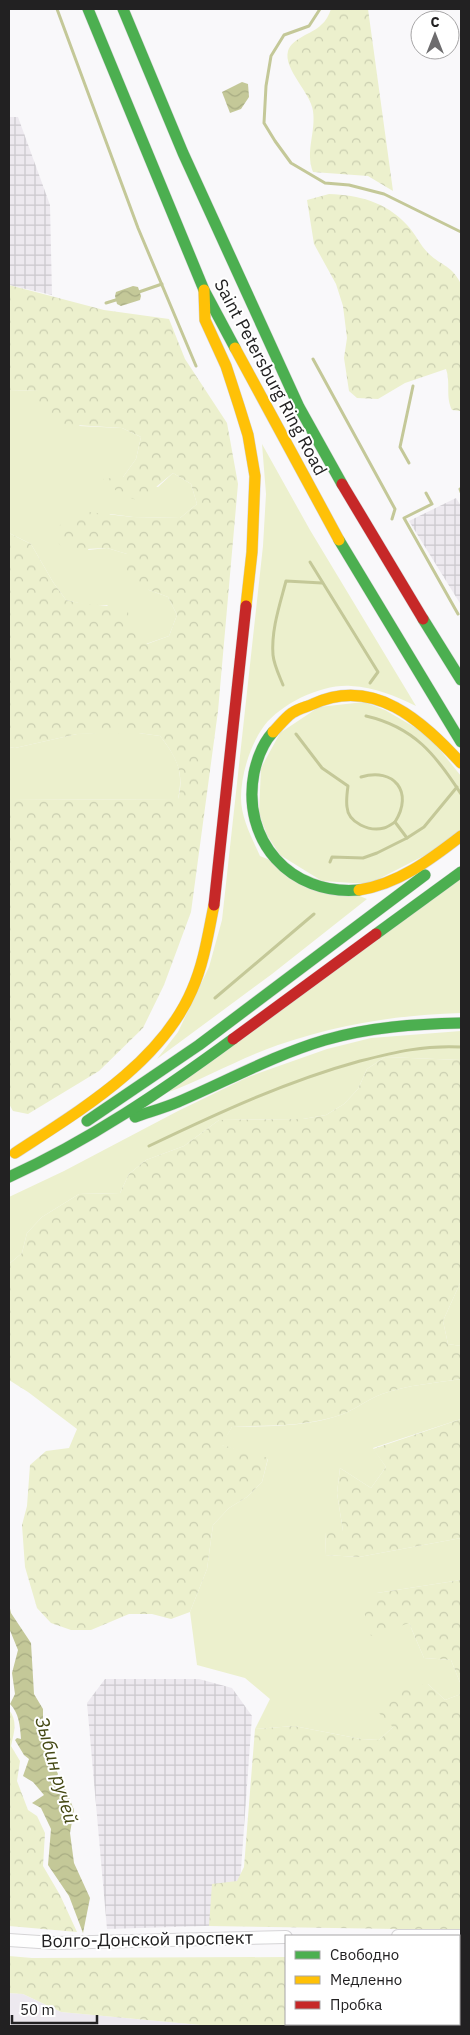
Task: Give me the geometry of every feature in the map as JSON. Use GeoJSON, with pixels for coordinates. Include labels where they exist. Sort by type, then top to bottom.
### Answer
{"type":"FeatureCollection","features":[{"type":"Feature","properties":{"kind":"main road","name":"Saint Petersburg Ring Road"},"geometry":{"type":"LineString","coordinates":[[88,9],[204,290],[330,526],[461,742]]}},
{"type":"Feature","properties":{"kind":"main road","name":"Saint Petersburg Ring Road"},"geometry":{"type":"LineString","coordinates":[[123,9],[183,153],[299,407],[355,508],[461,680]]}},
{"type":"Feature","properties":{"kind":"main road"},"geometry":{"type":"LineString","coordinates":[[12,1155],[128,1075],[162,1038],[188,1000],[204,954],[216,898],[218,879],[252,552],[254,476],[248,435],[239,406],[226,366],[205,320],[204,290]]}},
{"type":"Feature","properties":{"kind":"main road"},"geometry":{"type":"LineString","coordinates":[[461,763],[433,732],[415,717],[399,708],[378,699],[336,695],[315,701],[292,712],[276,726],[265,740],[255,762],[251,781],[250,806],[258,834],[267,852],[286,871],[304,882],[326,889],[345,891],[366,889],[393,881],[461,836]]}},
{"type":"Feature","properties":{"kind":"main road"},"geometry":{"type":"LineString","coordinates":[[12,1155],[76,1128],[199,1045],[461,849]]}},
{"type":"Feature","properties":{"kind":"main road"},"geometry":{"type":"LineString","coordinates":[[9,1177],[43,1163],[109,1126],[164,1089],[461,872]]}},
{"type":"Feature","properties":{"kind":"main road"},"geometry":{"type":"LineString","coordinates":[[109,1126],[176,1103],[243,1071],[325,1040],[398,1026],[461,1023]]}},
{"type":"Feature","properties":{"kind":"street","name":"Волго-Донской проспект"},"geometry":{"type":"LineString","coordinates":[[9,1940],[54,1943],[285,1937]]}},
{"type":"Feature","properties":{"kind":"shaded area"},"geometry":{"type":"Polygon","coordinates":[[[9,117],[18,117],[50,205],[52,295],[9,285],[9,117]]]}},
{"type":"Feature","properties":{"kind":"shaded area"},"geometry":{"type":"Polygon","coordinates":[[[456,498],[461,506],[461,605],[409,521],[456,498]]]}},
{"type":"Feature","properties":{"kind":"shaded area"},"geometry":{"type":"Polygon","coordinates":[[[105,1679],[199,1679],[232,1688],[252,1716],[237,1925],[107,1929],[87,1703],[105,1679]]]}},
{"type":"Feature","properties":{"kind":"shaded area"},"geometry":{"type":"Polygon","coordinates":[[[9,1993],[23,1994],[61,2012],[211,2026],[9,2026],[9,1993]]]}},
{"type":"Feature","properties":{"kind":"green space"},"geometry":{"type":"Polygon","coordinates":[[[331,9],[368,9],[393,191],[368,176],[313,172],[310,149],[314,119],[313,111],[308,97],[293,73],[288,58],[288,51],[298,39],[323,23],[331,9]]]}},
{"type":"Feature","properties":{"kind":"green space"},"geometry":{"type":"Polygon","coordinates":[[[329,194],[361,198],[381,205],[399,217],[410,228],[428,253],[450,269],[458,278],[461,284],[461,411],[452,410],[450,405],[446,369],[405,383],[378,399],[357,398],[349,391],[344,358],[347,338],[343,306],[336,284],[314,244],[307,200],[329,194]]]}},
{"type":"Feature","properties":{"kind":"green space"},"geometry":{"type":"Polygon","coordinates":[[[9,285],[104,310],[169,319],[185,359],[227,423],[238,484],[218,711],[191,912],[164,985],[143,1028],[99,1071],[28,1114],[13,1111],[9,1104],[9,800],[178,799],[180,773],[175,758],[160,736],[139,733],[77,734],[15,748],[9,747],[9,533],[31,544],[66,600],[127,608],[132,629],[147,644],[169,636],[177,615],[168,597],[149,590],[127,576],[127,554],[107,548],[65,550],[50,534],[66,520],[88,512],[133,517],[180,518],[197,504],[191,484],[173,473],[139,501],[120,494],[103,479],[123,477],[136,459],[141,437],[122,428],[59,424],[40,410],[38,391],[9,390],[9,285]]]}},
{"type":"Feature","properties":{"kind":"green space"},"geometry":{"type":"Polygon","coordinates":[[[9,390],[38,391],[80,426],[122,428],[141,437],[136,459],[123,477],[158,487],[173,473],[191,484],[197,504],[180,518],[133,517],[110,514],[88,550],[107,548],[127,554],[149,590],[168,597],[177,615],[169,636],[146,644],[107,605],[87,605],[66,600],[31,544],[9,533],[9,390]]]}},
{"type":"Feature","properties":{"kind":"green space"},"geometry":{"type":"Polygon","coordinates":[[[262,444],[310,530],[416,706],[377,690],[340,686],[328,688],[303,697],[281,710],[264,726],[254,742],[247,760],[241,789],[241,805],[245,820],[260,856],[367,899],[272,974],[157,1059],[178,1032],[209,967],[222,920],[263,546],[266,494],[262,444]]]}},
{"type":"Feature","properties":{"kind":"green space"},"geometry":{"type":"Polygon","coordinates":[[[364,702],[385,710],[428,735],[461,776],[461,829],[441,847],[369,884],[322,881],[280,855],[267,835],[259,813],[261,768],[280,733],[319,707],[364,702]]]}},
{"type":"Feature","properties":{"kind":"green space"},"geometry":{"type":"Polygon","coordinates":[[[139,733],[160,736],[178,765],[180,789],[178,799],[9,800],[9,747],[15,748],[77,734],[139,733]]]}},
{"type":"Feature","properties":{"kind":"green space"},"geometry":{"type":"Polygon","coordinates":[[[461,877],[461,1013],[391,1018],[324,1031],[264,1050],[166,1093],[461,877]]]}},
{"type":"Feature","properties":{"kind":"green space"},"geometry":{"type":"Polygon","coordinates":[[[461,1031],[461,1060],[385,1057],[367,1069],[358,1089],[344,1104],[326,1115],[303,1119],[219,1120],[184,1146],[146,1160],[129,1174],[120,1193],[79,1194],[42,1217],[27,1233],[22,1253],[9,1264],[9,1197],[248,1077],[327,1049],[371,1038],[461,1031]]]}},
{"type":"Feature","properties":{"kind":"green space"},"geometry":{"type":"Polygon","coordinates":[[[385,1057],[461,1060],[461,1281],[443,1321],[448,1344],[461,1346],[461,1379],[401,1388],[376,1397],[346,1413],[322,1420],[296,1424],[232,1427],[222,1445],[268,1458],[262,1482],[247,1497],[229,1508],[213,1525],[207,1569],[190,1612],[171,1619],[152,1614],[129,1614],[91,1630],[71,1630],[51,1623],[37,1608],[25,1567],[22,1525],[27,1506],[30,1465],[46,1451],[69,1448],[77,1429],[9,1380],[9,1264],[22,1253],[27,1233],[42,1217],[79,1194],[120,1193],[129,1174],[146,1160],[184,1146],[219,1120],[303,1119],[326,1115],[344,1104],[358,1089],[367,1069],[385,1057]]]}},
{"type":"Feature","properties":{"kind":"green space"},"geometry":{"type":"Polygon","coordinates":[[[461,1281],[461,1346],[448,1344],[443,1321],[461,1281]]]}},
{"type":"Feature","properties":{"kind":"green space"},"geometry":{"type":"Polygon","coordinates":[[[461,1379],[461,1419],[373,1448],[386,1467],[371,1488],[340,1468],[337,1493],[343,1531],[326,1532],[325,1555],[359,1557],[461,1538],[461,1580],[377,1593],[409,1623],[424,1658],[451,1660],[461,1685],[461,1694],[445,1700],[428,1684],[393,1727],[379,1740],[361,1739],[294,1726],[255,1729],[270,1699],[245,1678],[197,1665],[190,1612],[207,1569],[213,1525],[229,1508],[247,1497],[262,1482],[268,1459],[221,1445],[232,1427],[309,1423],[346,1413],[376,1397],[401,1388],[461,1379]]]}},
{"type":"Feature","properties":{"kind":"green space"},"geometry":{"type":"Polygon","coordinates":[[[461,1419],[461,1538],[359,1557],[325,1555],[326,1531],[343,1531],[337,1493],[340,1468],[371,1488],[386,1467],[373,1449],[461,1419]]]}},
{"type":"Feature","properties":{"kind":"green space"},"geometry":{"type":"Polygon","coordinates":[[[461,1580],[461,1685],[451,1660],[424,1658],[409,1623],[371,1636],[363,1608],[377,1593],[461,1580]]]}},
{"type":"Feature","properties":{"kind":"green space"},"geometry":{"type":"Polygon","coordinates":[[[428,1684],[445,1700],[461,1694],[461,1930],[209,1926],[212,1884],[237,1881],[244,1867],[255,1729],[294,1726],[361,1739],[379,1740],[393,1727],[379,1713],[396,1688],[428,1684]]]}},
{"type":"Feature","properties":{"kind":"green space"},"geometry":{"type":"Polygon","coordinates":[[[9,1710],[14,1718],[11,1746],[20,1761],[17,1781],[28,1810],[37,1816],[45,1833],[43,1866],[60,1895],[77,1932],[9,1926],[9,1710]]]}},
{"type":"Feature","properties":{"kind":"green space"},"geometry":{"type":"Polygon","coordinates":[[[461,1955],[461,2026],[211,2026],[61,2012],[23,1994],[9,1993],[9,1956],[32,1958],[285,1957],[285,2025],[460,2025],[461,1955]]]}},
{"type":"Feature","properties":{"kind":"water"},"geometry":{"type":"Polygon","coordinates":[[[242,82],[248,84],[249,97],[241,109],[230,113],[222,92],[242,82]]]}},
{"type":"Feature","properties":{"kind":"water"},"geometry":{"type":"Polygon","coordinates":[[[133,286],[138,287],[141,296],[140,300],[121,306],[117,304],[116,292],[133,286]]]}},
{"type":"Feature","properties":{"kind":"water"},"geometry":{"type":"Polygon","coordinates":[[[9,1604],[11,1613],[31,1643],[34,1694],[43,1709],[43,1741],[58,1774],[53,1784],[66,1790],[74,1810],[70,1833],[74,1863],[90,1898],[83,1933],[69,1896],[48,1865],[51,1829],[41,1808],[32,1803],[44,1795],[33,1782],[23,1776],[29,1759],[24,1755],[15,1740],[17,1738],[21,1739],[20,1729],[17,1716],[10,1704],[15,1694],[12,1673],[18,1650],[9,1628],[9,1604]]]}},
{"type":"Feature","properties":{"kind":"waterway"},"geometry":{"type":"LineString","coordinates":[[57,9],[138,228],[196,366]]}},
{"type":"Feature","properties":{"kind":"waterway"},"geometry":{"type":"LineString","coordinates":[[320,9],[309,26],[284,35],[271,56],[266,86],[264,123],[275,141],[291,163],[325,183],[349,185],[384,194],[461,232]]}},
{"type":"Feature","properties":{"kind":"waterway"},"geometry":{"type":"LineString","coordinates":[[136,293],[162,284]]}},
{"type":"Feature","properties":{"kind":"waterway"},"geometry":{"type":"LineString","coordinates":[[106,303],[119,299]]}},
{"type":"Feature","properties":{"kind":"waterway"},"geometry":{"type":"LineString","coordinates":[[313,359],[395,509],[392,519]]}},
{"type":"Feature","properties":{"kind":"waterway"},"geometry":{"type":"LineString","coordinates":[[409,463],[400,447],[413,386]]}},
{"type":"Feature","properties":{"kind":"waterway"},"geometry":{"type":"LineString","coordinates":[[426,493],[432,504],[404,518],[458,614]]}},
{"type":"Feature","properties":{"kind":"waterway"},"geometry":{"type":"LineString","coordinates":[[310,562],[378,672],[370,683]]}},
{"type":"Feature","properties":{"kind":"waterway"},"geometry":{"type":"LineString","coordinates":[[283,685],[274,662],[273,636],[286,581],[322,583]]}},
{"type":"Feature","properties":{"kind":"waterway"},"geometry":{"type":"LineString","coordinates":[[366,716],[398,727],[422,744],[433,755],[461,794]]}},
{"type":"Feature","properties":{"kind":"waterway"},"geometry":{"type":"LineString","coordinates":[[296,734],[322,768],[348,786],[348,813],[355,822],[372,829],[384,828],[395,822]]}},
{"type":"Feature","properties":{"kind":"waterway"},"geometry":{"type":"LineString","coordinates":[[361,777],[383,776],[391,779],[398,785],[402,801],[395,822],[407,838]]}},
{"type":"Feature","properties":{"kind":"waterway"},"geometry":{"type":"LineString","coordinates":[[330,862],[332,857],[363,858],[407,838],[424,827],[457,787]]}},
{"type":"Feature","properties":{"kind":"waterway"},"geometry":{"type":"LineString","coordinates":[[215,998],[314,914]]}},
{"type":"Feature","properties":{"kind":"waterway"},"geometry":{"type":"LineString","coordinates":[[149,1146],[279,1088],[333,1069],[410,1050],[435,1047],[461,1047]]}},
{"type":"Feature","properties":{"kind":"traffic: fast"},"geometry":{"type":"LineString","coordinates":[[88,9],[204,290],[235,348]]}},
{"type":"Feature","properties":{"kind":"traffic: fast"},"geometry":{"type":"LineString","coordinates":[[123,9],[183,153],[299,407],[342,484]]}},
{"type":"Feature","properties":{"kind":"traffic: fast"},"geometry":{"type":"LineString","coordinates":[[339,540],[461,742]]}},
{"type":"Feature","properties":{"kind":"traffic: fast"},"geometry":{"type":"LineString","coordinates":[[423,619],[461,680]]}},
{"type":"Feature","properties":{"kind":"traffic: fast"},"geometry":{"type":"LineString","coordinates":[[273,732],[261,751],[254,773],[252,798],[255,820],[263,841],[276,859],[292,873],[312,884],[334,889],[359,890]]}},
{"type":"Feature","properties":{"kind":"traffic: fast"},"geometry":{"type":"LineString","coordinates":[[376,934],[461,872]]}},
{"type":"Feature","properties":{"kind":"traffic: fast"},"geometry":{"type":"LineString","coordinates":[[87,1121],[199,1045],[425,875]]}},
{"type":"Feature","properties":{"kind":"traffic: fast"},"geometry":{"type":"LineString","coordinates":[[135,1117],[173,1104],[269,1061],[325,1040],[393,1027],[461,1023]]}},
{"type":"Feature","properties":{"kind":"traffic: fast"},"geometry":{"type":"LineString","coordinates":[[9,1177],[39,1163],[125,1114],[233,1039]]}},
{"type":"Feature","properties":{"kind":"traffic: slow"},"geometry":{"type":"LineString","coordinates":[[204,290],[205,320],[226,366],[239,406],[248,435],[255,476],[252,552],[246,606]]}},
{"type":"Feature","properties":{"kind":"traffic: slow"},"geometry":{"type":"LineString","coordinates":[[235,348],[339,540]]}},
{"type":"Feature","properties":{"kind":"traffic: slow"},"geometry":{"type":"LineString","coordinates":[[273,732],[289,715],[313,704],[335,697],[356,696],[376,699],[395,707],[413,718],[461,763]]}},
{"type":"Feature","properties":{"kind":"traffic: slow"},"geometry":{"type":"LineString","coordinates":[[359,890],[400,877],[437,854],[461,836]]}},
{"type":"Feature","properties":{"kind":"traffic: slow"},"geometry":{"type":"LineString","coordinates":[[15,1153],[116,1083],[139,1063],[160,1040],[178,1016],[192,990],[200,969],[214,905]]}},
{"type":"Feature","properties":{"kind":"traffic: jam"},"geometry":{"type":"LineString","coordinates":[[342,484],[423,619]]}},
{"type":"Feature","properties":{"kind":"traffic: jam"},"geometry":{"type":"LineString","coordinates":[[214,905],[246,606]]}},
{"type":"Feature","properties":{"kind":"traffic: jam"},"geometry":{"type":"LineString","coordinates":[[233,1039],[376,934]]}},
{"type":"Feature","properties":{"kind":"water label","name":"Зыбин ручей"},"geometry":{"type":"Point","coordinates":[57,1770]}}]}
